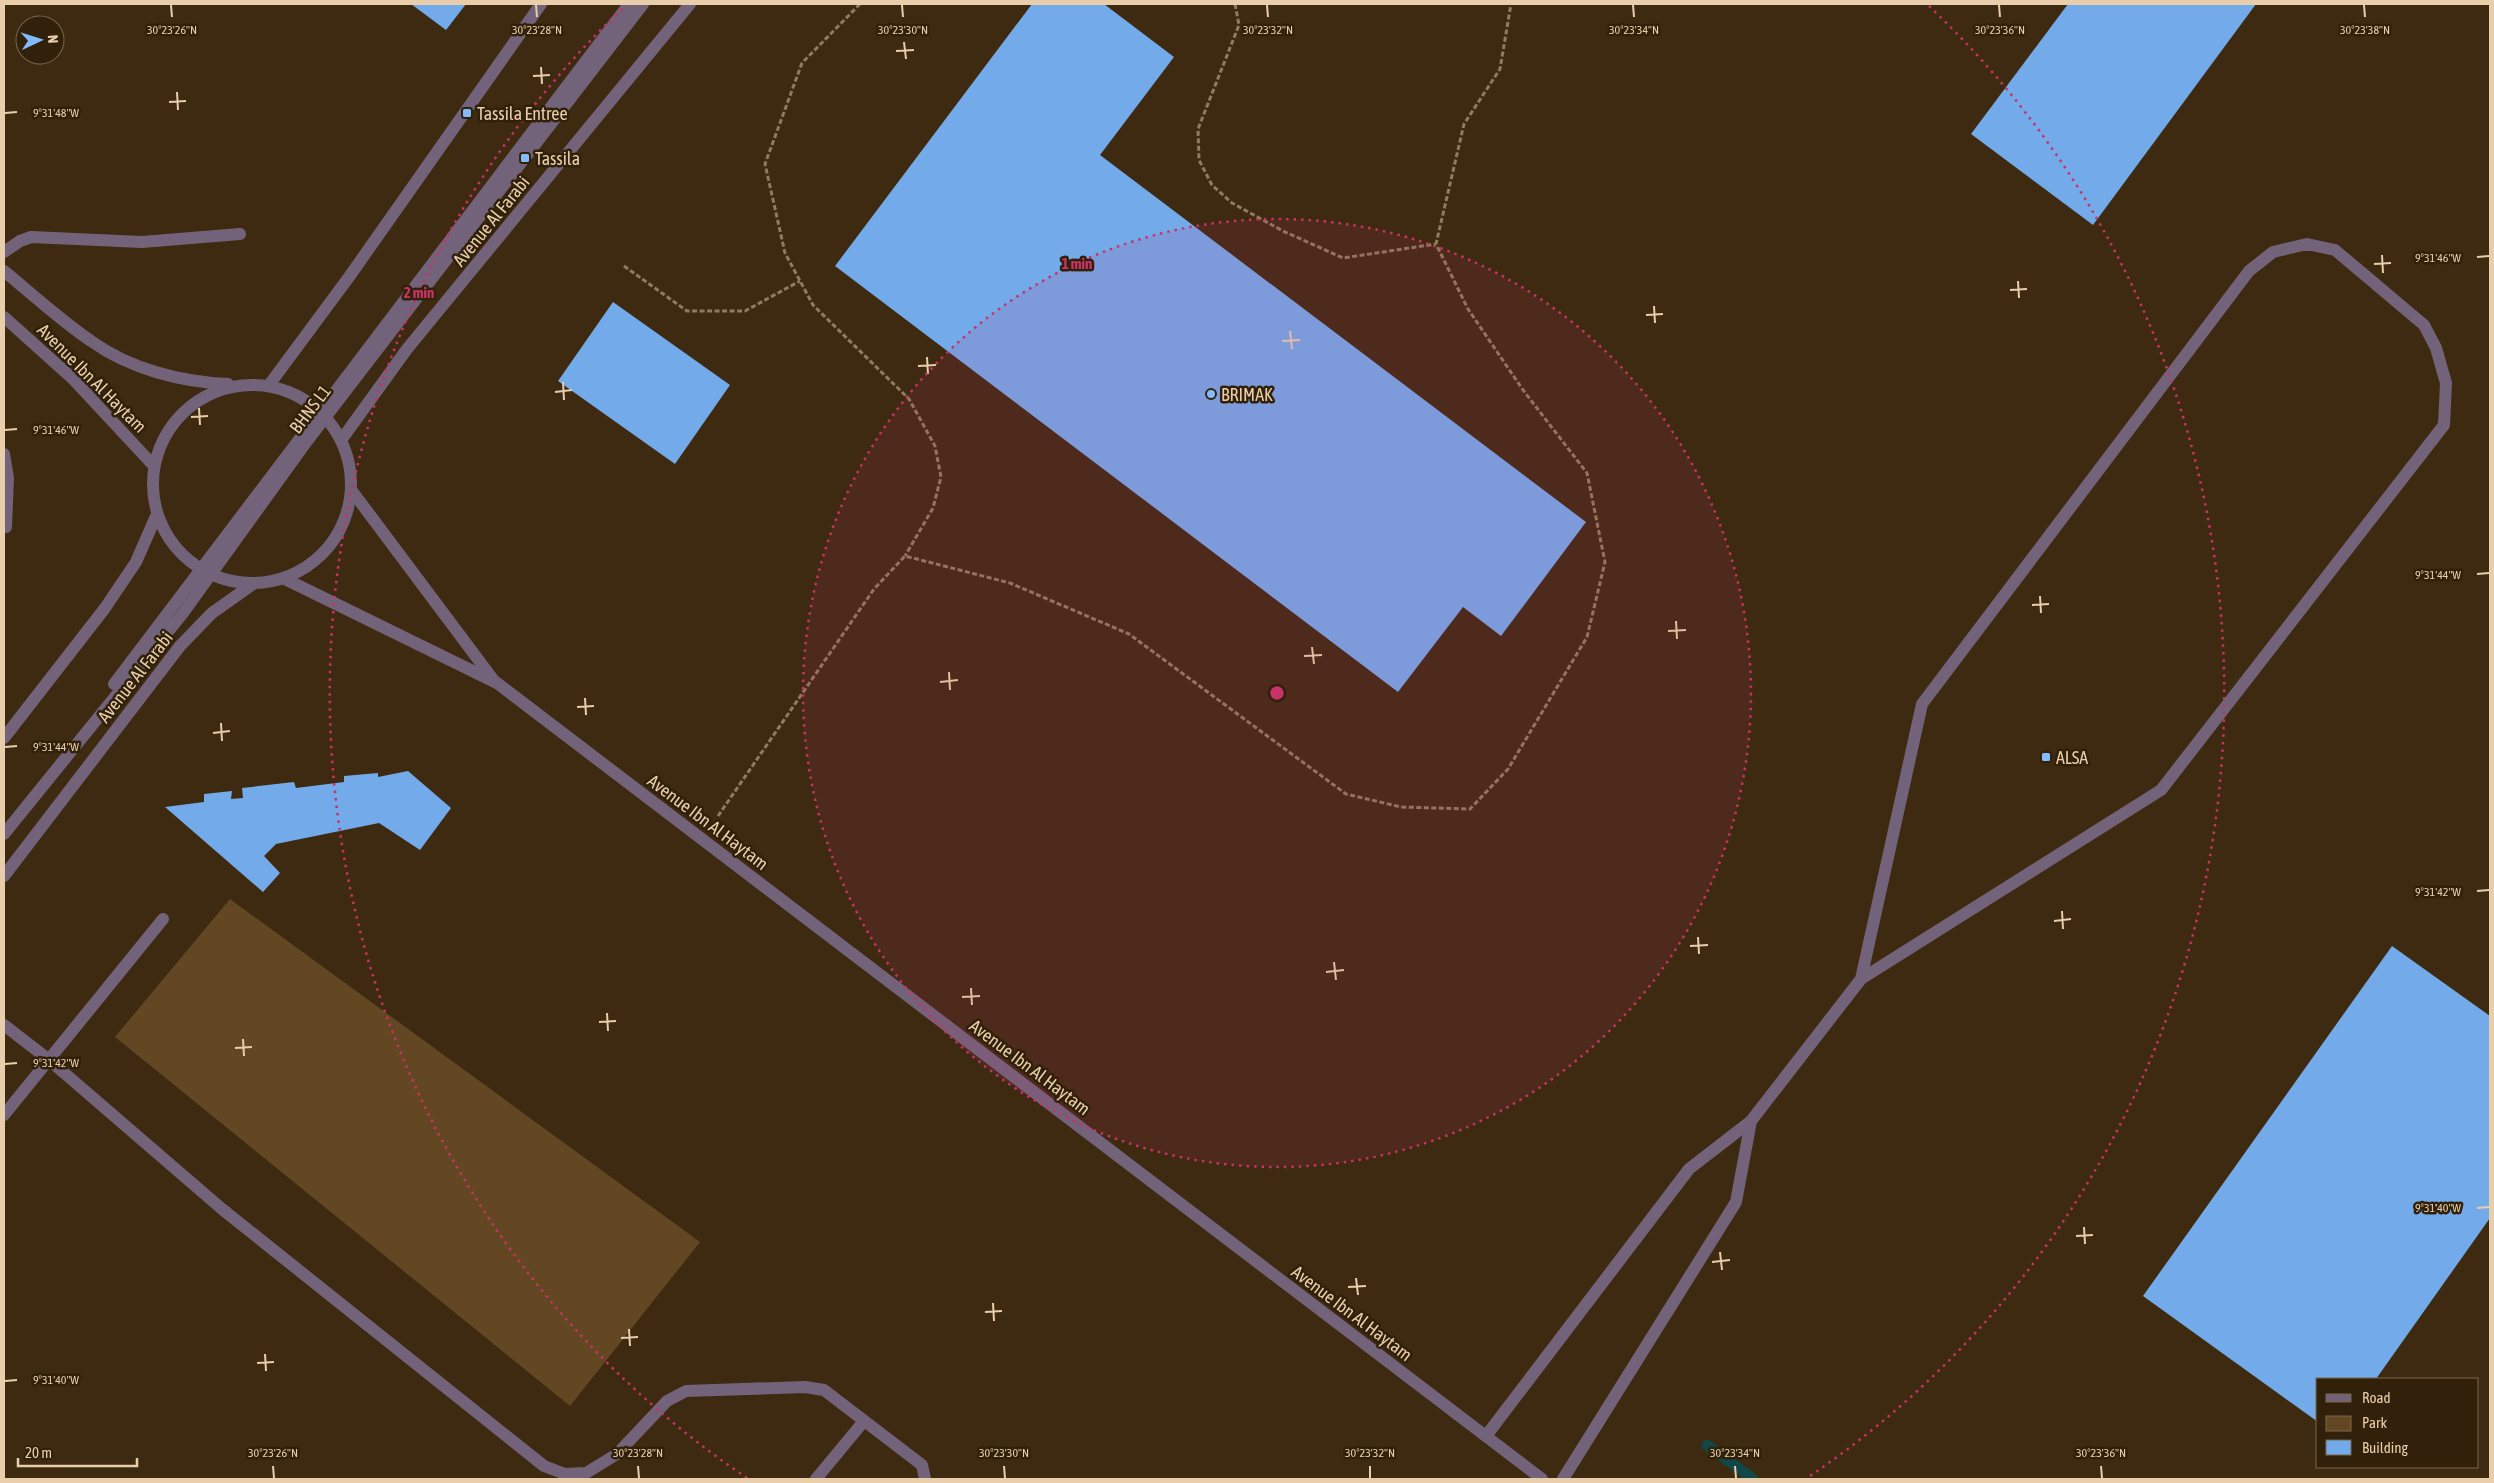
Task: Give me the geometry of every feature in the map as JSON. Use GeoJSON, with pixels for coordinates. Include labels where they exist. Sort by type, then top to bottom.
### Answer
{"type":"FeatureCollection","features":[{"type":"Feature","properties":{"kind":"street"},"geometry":{"type":"LineString","coordinates":[[269,385],[349,277],[541,4]]}},
{"type":"Feature","properties":{"kind":"street","name":"BHNS L1"},"geometry":{"type":"LineString","coordinates":[[4,834],[206,573],[628,4]]}},
{"type":"Feature","properties":{"kind":"street","name":"BHNS L1"},"geometry":{"type":"LineString","coordinates":[[323,413],[643,4]]}},
{"type":"Feature","properties":{"kind":"street","name":"Avenue Al Farabi"},"geometry":{"type":"LineString","coordinates":[[342,439],[407,349],[690,4]]}},
{"type":"Feature","properties":{"kind":"street"},"geometry":{"type":"LineString","coordinates":[[4,252],[20,240],[31,237],[142,242],[240,234]]}},
{"type":"Feature","properties":{"kind":"street"},"geometry":{"type":"LineString","coordinates":[[1486,1436],[1689,1170],[1751,1121],[1861,980],[2161,790],[2444,425],[2446,384],[2436,348],[2424,325],[2335,250],[2307,244],[2273,252],[2249,271],[1922,704],[1861,980]]}},
{"type":"Feature","properties":{"kind":"street","name":"Avenue Ibn Al Haytam"},"geometry":{"type":"LineString","coordinates":[[4,271],[91,342],[121,358],[149,370],[179,378],[209,383],[269,385],[299,395],[323,413]]}},
{"type":"Feature","properties":{"kind":"street","name":"Avenue Ibn Al Haytam"},"geometry":{"type":"LineString","coordinates":[[4,317],[72,378],[154,466]]}},
{"type":"Feature","properties":{"kind":"street"},"geometry":{"type":"LineString","coordinates":[[238,384],[209,393],[183,411],[164,436],[154,466],[157,514],[163,528],[181,554],[206,573],[240,583],[253,584],[285,578],[311,564],[329,548],[341,529],[350,507],[352,490],[342,439],[323,413]]}},
{"type":"Feature","properties":{"kind":"street"},"geometry":{"type":"LineString","coordinates":[[4,454],[8,478],[6,527]]}},
{"type":"Feature","properties":{"kind":"street","name":"Avenue Ibn Al Haytam"},"geometry":{"type":"LineString","coordinates":[[352,490],[497,684]]}},
{"type":"Feature","properties":{"kind":"street"},"geometry":{"type":"LineString","coordinates":[[4,738],[110,600],[136,562],[157,514]]}},
{"type":"Feature","properties":{"kind":"street","name":"BHNS L1"},"geometry":{"type":"LineString","coordinates":[[4,827],[206,573]]}},
{"type":"Feature","properties":{"kind":"street","name":"Avenue Ibn Al Haytam"},"geometry":{"type":"LineString","coordinates":[[285,578],[497,684],[1542,1479]]}},
{"type":"Feature","properties":{"kind":"street","name":"Avenue Al Farabi"},"geometry":{"type":"LineString","coordinates":[[4,876],[180,646],[212,613],[253,584]]}},
{"type":"Feature","properties":{"kind":"street"},"geometry":{"type":"LineString","coordinates":[[4,1115],[163,919]]}},
{"type":"Feature","properties":{"kind":"street"},"geometry":{"type":"LineString","coordinates":[[4,1025],[48,1059],[222,1209],[544,1466],[565,1474],[586,1472],[617,1454],[667,1401],[686,1391],[805,1387],[824,1390],[864,1420],[922,1465],[925,1479]]}},
{"type":"Feature","properties":{"kind":"street"},"geometry":{"type":"LineString","coordinates":[[1563,1479],[1736,1202],[1751,1121]]}},
{"type":"Feature","properties":{"kind":"street"},"geometry":{"type":"LineString","coordinates":[[816,1479],[864,1420]]}},
{"type":"Feature","properties":{"kind":"path"},"geometry":{"type":"LineString","coordinates":[[702,839],[874,589],[905,556],[933,508],[941,477],[935,446],[909,399],[813,305],[784,253],[765,164],[802,63],[860,4]]}},
{"type":"Feature","properties":{"kind":"path"},"geometry":{"type":"LineString","coordinates":[[1235,4],[1239,25],[1198,129],[1199,160],[1212,185],[1232,203],[1282,232],[1343,258],[1436,244]]}},
{"type":"Feature","properties":{"kind":"path"},"geometry":{"type":"LineString","coordinates":[[905,556],[1010,583],[1129,634],[1346,794],[1401,807],[1470,809],[1508,769],[1587,637],[1605,562],[1587,473],[1523,390],[1468,309],[1436,244],[1464,124],[1500,69],[1511,4]]}},
{"type":"Feature","properties":{"kind":"path"},"geometry":{"type":"LineString","coordinates":[[624,266],[687,311],[744,311],[800,281]]}},
{"type":"Feature","properties":{"kind":"shaded area"},"geometry":{"type":"Polygon","coordinates":[[[4,4],[2490,4],[2490,1479],[4,1479],[4,4]]]}},
{"type":"Feature","properties":{"kind":"green space"},"geometry":{"type":"Polygon","coordinates":[[[230,899],[700,1242],[570,1406],[115,1037],[230,899]]]}},
{"type":"Feature","properties":{"kind":"building"},"geometry":{"type":"Polygon","coordinates":[[[411,4],[466,4],[446,30],[411,4]]]}},
{"type":"Feature","properties":{"kind":"building","name":"BRIMAK"},"geometry":{"type":"Polygon","coordinates":[[[1032,4],[1104,4],[1174,57],[1100,155],[1586,522],[1501,636],[1463,607],[1398,692],[835,266],[1032,4]]]}},
{"type":"Feature","properties":{"kind":"building"},"geometry":{"type":"Polygon","coordinates":[[[2068,4],[2256,4],[2093,225],[1971,134],[2068,4]]]}},
{"type":"Feature","properties":{"kind":"building"},"geometry":{"type":"Polygon","coordinates":[[[613,302],[730,385],[675,464],[558,381],[613,302]]]}},
{"type":"Feature","properties":{"kind":"building"},"geometry":{"type":"Polygon","coordinates":[[[408,771],[451,808],[420,850],[379,823],[276,844],[264,856],[280,873],[263,892],[165,807],[204,802],[204,794],[232,791],[231,799],[243,798],[242,788],[294,782],[296,788],[344,782],[344,776],[378,773],[378,777],[408,771]]]}},
{"type":"Feature","properties":{"kind":"building"},"geometry":{"type":"Polygon","coordinates":[[[2392,946],[2490,1016],[2490,1218],[2377,1378],[2316,1378],[2316,1421],[2143,1296],[2392,946]]]}},
{"type":"Feature","properties":{"kind":"waterway"},"geometry":{"type":"LineString","coordinates":[[1707,1445],[1753,1479]]}},
{"type":"Feature","properties":{"kind":"place","name":"Tassila Entree"},"geometry":{"type":"Point","coordinates":[467,113]}},
{"type":"Feature","properties":{"kind":"place","name":"Tassila"},"geometry":{"type":"Point","coordinates":[525,158]}},
{"type":"Feature","properties":{"kind":"place","name":"BRIMAK"},"geometry":{"type":"Point","coordinates":[1211,394]}},
{"type":"Feature","properties":{"kind":"place","name":"ALSA"},"geometry":{"type":"Point","coordinates":[2046,757]}}]}
